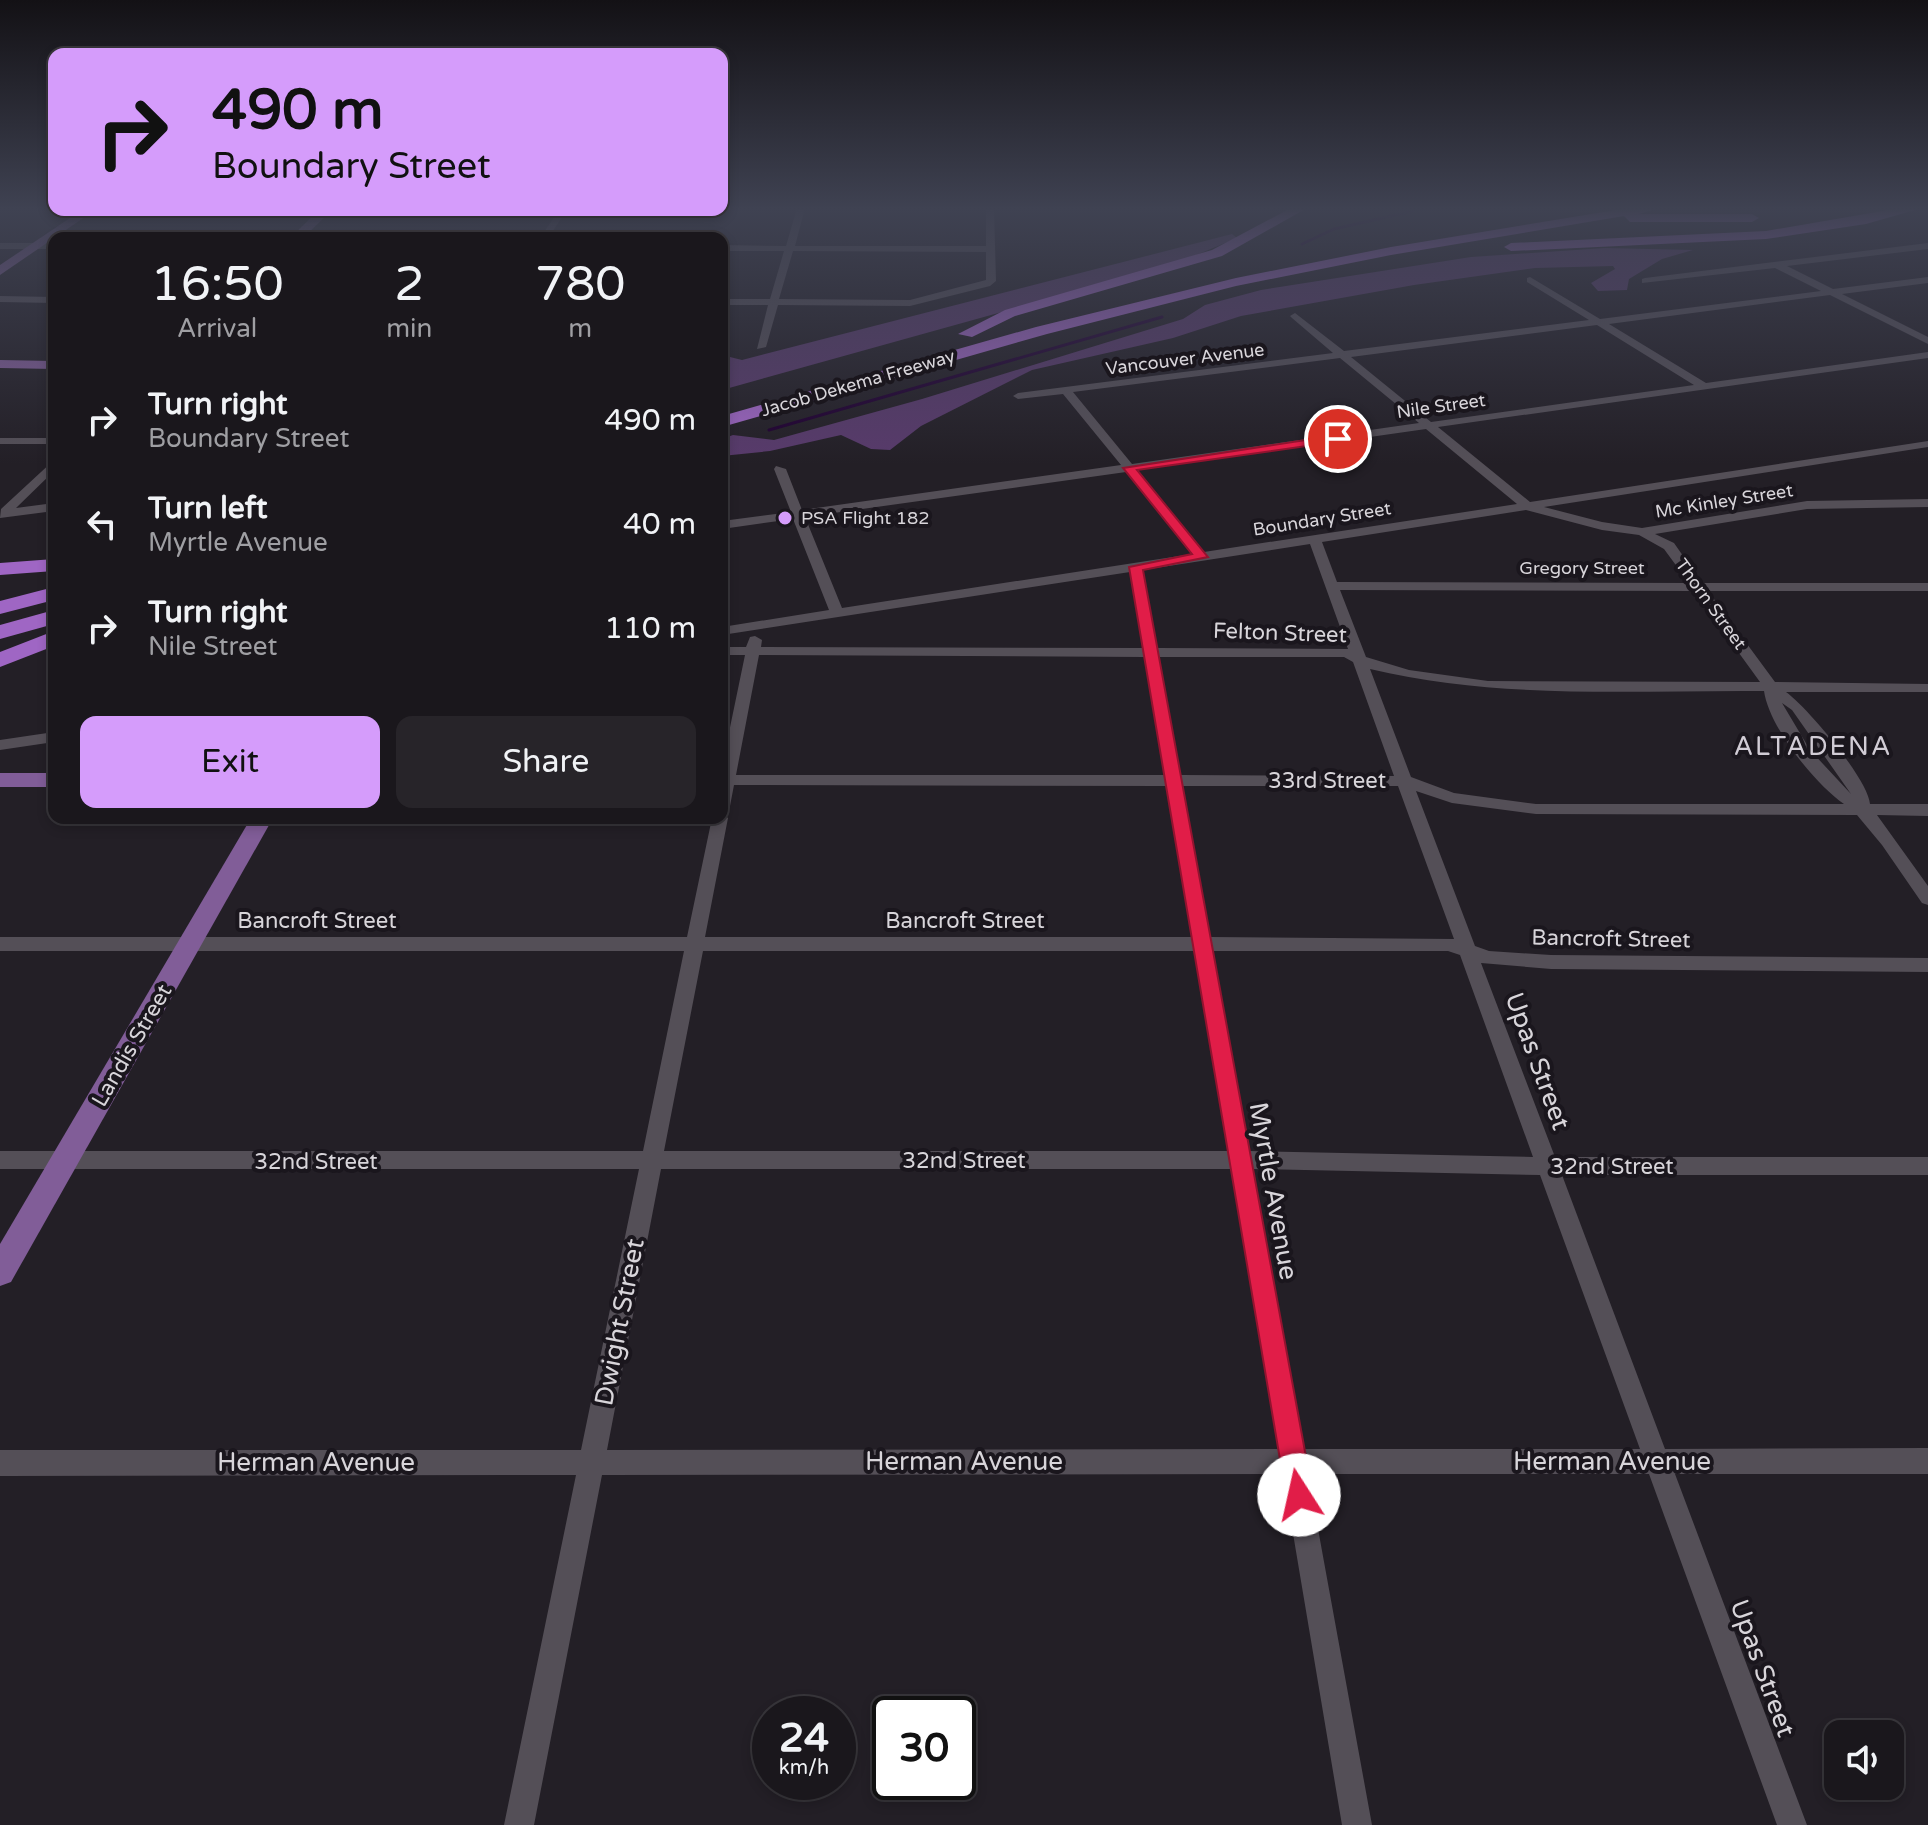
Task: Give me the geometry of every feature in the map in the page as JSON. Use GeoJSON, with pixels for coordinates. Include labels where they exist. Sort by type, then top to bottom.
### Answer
{"type":"FeatureCollection","features":[{"type":"Feature","properties":{"kind":"highway"},"geometry":{"type":"LineString","coordinates":[[966,334],[1010,313],[1078,293]]}},
{"type":"Feature","properties":{"kind":"highway","name":"Jacob Dekema Freeway"},"geometry":{"type":"LineString","coordinates":[[760,392],[1126,293]]}},
{"type":"Feature","properties":{"kind":"highway","name":"Jacob Dekema Freeway"},"geometry":{"type":"LineString","coordinates":[[728,420],[1124,309],[1196,293]]}},
{"type":"Feature","properties":{"kind":"highway"},"geometry":{"type":"LineString","coordinates":[[1124,309],[1211,293]]}},
{"type":"Feature","properties":{"kind":"highway"},"geometry":{"type":"LineString","coordinates":[[0,569],[48,565]]}},
{"type":"Feature","properties":{"kind":"highway"},"geometry":{"type":"LineString","coordinates":[[0,608],[48,595]]}},
{"type":"Feature","properties":{"kind":"highway"},"geometry":{"type":"LineString","coordinates":[[0,632],[48,619]]}},
{"type":"Feature","properties":{"kind":"highway"},"geometry":{"type":"LineString","coordinates":[[0,660],[48,640]]}},
{"type":"Feature","properties":{"kind":"main road"},"geometry":{"type":"LineString","coordinates":[[0,364],[48,365]]}},
{"type":"Feature","properties":{"kind":"main road"},"geometry":{"type":"LineString","coordinates":[[0,780],[48,780]]}},
{"type":"Feature","properties":{"kind":"main road","name":"Landis Street"},"geometry":{"type":"LineString","coordinates":[[0,1272],[259,824]]}},
{"type":"Feature","properties":{"kind":"street"},"geometry":{"type":"LineString","coordinates":[[761,347],[777,293]]}},
{"type":"Feature","properties":{"kind":"street"},"geometry":{"type":"LineString","coordinates":[[728,302],[910,303],[950,293]]}},
{"type":"Feature","properties":{"kind":"street"},"geometry":{"type":"LineString","coordinates":[[1552,293],[1702,385]]}},
{"type":"Feature","properties":{"kind":"street","name":"Vancouver Avenue"},"geometry":{"type":"LineString","coordinates":[[1018,396],[1822,293]]}},
{"type":"Feature","properties":{"kind":"street"},"geometry":{"type":"LineString","coordinates":[[1833,293],[1928,341]]}},
{"type":"Feature","properties":{"kind":"street"},"geometry":{"type":"LineString","coordinates":[[0,299],[48,300]]}},
{"type":"Feature","properties":{"kind":"street"},"geometry":{"type":"LineString","coordinates":[[1295,316],[1528,507]]}},
{"type":"Feature","properties":{"kind":"street","name":"Nile Street"},"geometry":{"type":"LineString","coordinates":[[728,524],[1928,355]]}},
{"type":"Feature","properties":{"kind":"street"},"geometry":{"type":"LineString","coordinates":[[1066,390],[1201,557]]}},
{"type":"Feature","properties":{"kind":"street"},"geometry":{"type":"LineString","coordinates":[[0,441],[48,441]]}},
{"type":"Feature","properties":{"kind":"street","name":"Boundary Street"},"geometry":{"type":"LineString","coordinates":[[728,630],[1928,444]]}},
{"type":"Feature","properties":{"kind":"street"},"geometry":{"type":"LineString","coordinates":[[1913,446],[1928,460]]}},
{"type":"Feature","properties":{"kind":"street"},"geometry":{"type":"LineString","coordinates":[[780,469],[837,613]]}},
{"type":"Feature","properties":{"kind":"street"},"geometry":{"type":"LineString","coordinates":[[2,513],[48,470]]}},
{"type":"Feature","properties":{"kind":"street","name":"Mc Kinley Street"},"geometry":{"type":"LineString","coordinates":[[1528,507],[1602,526],[1642,532],[1807,505],[1928,503]]}},
{"type":"Feature","properties":{"kind":"street"},"geometry":{"type":"LineString","coordinates":[[2,513],[48,508]]}},
{"type":"Feature","properties":{"kind":"street","name":"Thorn Street"},"geometry":{"type":"LineString","coordinates":[[1642,532],[1669,546],[1771,687],[1776,710],[1831,786],[1862,810],[1928,899]]}},
{"type":"Feature","properties":{"kind":"street","name":"Upas Street"},"geometry":{"type":"LineString","coordinates":[[1315,540],[1792,1825]]}},
{"type":"Feature","properties":{"kind":"street","name":"Myrtle Avenue"},"geometry":{"type":"LineString","coordinates":[[1136,567],[1357,1825]]}},
{"type":"Feature","properties":{"kind":"street","name":"Gregory Street"},"geometry":{"type":"LineString","coordinates":[[1332,586],[1928,587]]}},
{"type":"Feature","properties":{"kind":"street"},"geometry":{"type":"LineString","coordinates":[[728,766],[758,625]]}},
{"type":"Feature","properties":{"kind":"street","name":"Felton Street"},"geometry":{"type":"LineString","coordinates":[[728,651],[1346,653],[1371,665],[1409,674],[1488,685],[1928,688]]}},
{"type":"Feature","properties":{"kind":"street"},"geometry":{"type":"LineString","coordinates":[[0,745],[48,738]]}},
{"type":"Feature","properties":{"kind":"street","name":"33rd Street"},"geometry":{"type":"LineString","coordinates":[[728,780],[1405,781],[1452,798],[1536,809],[1928,810]]}},
{"type":"Feature","properties":{"kind":"street"},"geometry":{"type":"LineString","coordinates":[[1422,828],[1433,806],[1452,798]]}},
{"type":"Feature","properties":{"kind":"street","name":"Dwight Street"},"geometry":{"type":"LineString","coordinates":[[519,1825],[719,824]]}},
{"type":"Feature","properties":{"kind":"street","name":"Bancroft Street"},"geometry":{"type":"LineString","coordinates":[[0,944],[1449,944],[1488,958],[1551,962],[1928,965]]}},
{"type":"Feature","properties":{"kind":"street","name":"32nd Street"},"geometry":{"type":"LineString","coordinates":[[0,1160],[1239,1160],[1547,1166],[1928,1166]]}},
{"type":"Feature","properties":{"kind":"street","name":"Herman Avenue"},"geometry":{"type":"LineString","coordinates":[[0,1463],[1928,1461]]}},
{"type":"Feature","properties":{"kind":"shaded area"},"geometry":{"type":"Polygon","coordinates":[[[1002,293],[1069,293],[728,388],[728,356],[742,360],[1002,293]]]}},
{"type":"Feature","properties":{"kind":"shaded area"},"geometry":{"type":"Polygon","coordinates":[[[1249,293],[1368,293],[1241,316],[1173,338],[1032,370],[921,426],[890,450],[871,449],[841,435],[770,451],[728,455],[728,437],[733,435],[774,440],[922,399],[1183,319],[1205,305],[1249,293]]]}},
{"type":"Feature","properties":{"kind":"waterway"},"geometry":{"type":"LineString","coordinates":[[769,430],[1162,317]]}},
{"type":"Feature","properties":{"kind":"place","name":"PSA Flight 182"},"geometry":{"type":"Point","coordinates":[785,518]}},
{"type":"Feature","properties":{"kind":"district","name":"ALTADENA"},"geometry":{"type":"Point","coordinates":[1813,746]}},
{"type":"Feature","properties":{"kind":"route"},"geometry":{"type":"LineString","coordinates":[[1299,1495],[1136,567],[1201,557],[1129,468],[1338,439]]}}]}
